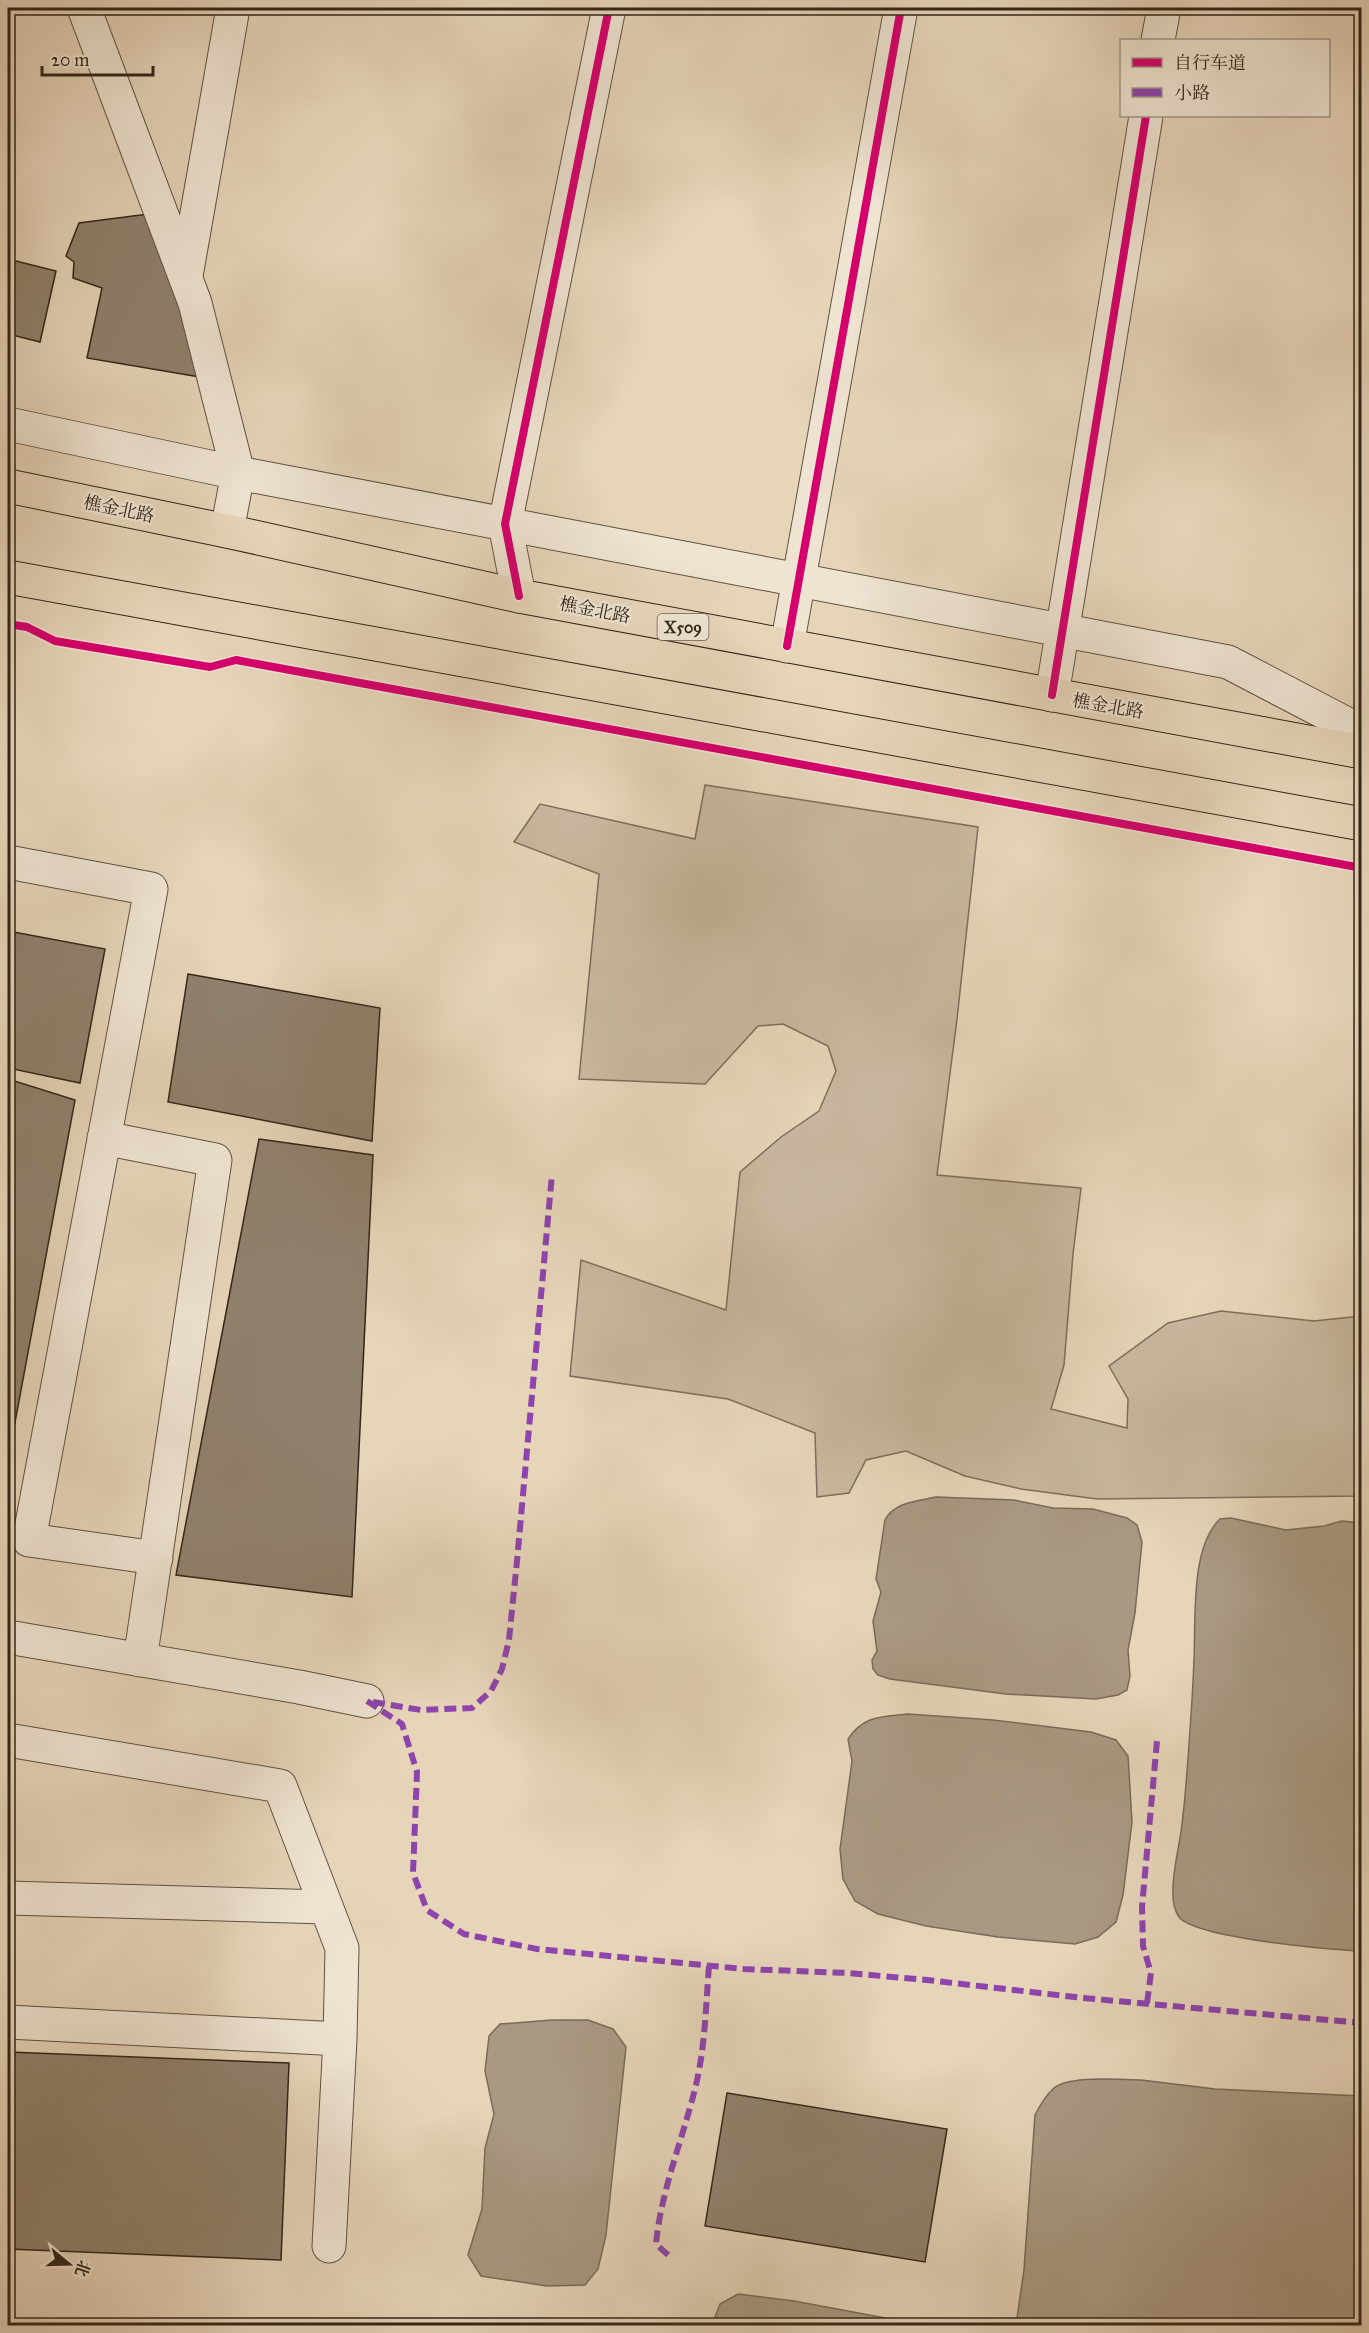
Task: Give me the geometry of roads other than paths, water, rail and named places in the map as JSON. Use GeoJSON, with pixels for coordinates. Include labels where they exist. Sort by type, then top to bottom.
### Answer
{"type":"FeatureCollection","features":[{"type":"Feature","properties":{"kind":"main road","name":"樵金北路"},"geometry":{"type":"LineString","coordinates":[[8,486],[227,531],[519,596],[1362,752]]}},
{"type":"Feature","properties":{"kind":"main road"},"geometry":{"type":"LineString","coordinates":[[8,577],[1362,824]]}},
{"type":"Feature","properties":{"kind":"street"},"geometry":{"type":"LineString","coordinates":[[84,8],[195,303],[238,473],[227,531]]}},
{"type":"Feature","properties":{"kind":"street"},"geometry":{"type":"LineString","coordinates":[[186,278],[234,8]]}},
{"type":"Feature","properties":{"kind":"street"},"geometry":{"type":"LineString","coordinates":[[519,596],[505,524],[609,8]]}},
{"type":"Feature","properties":{"kind":"street"},"geometry":{"type":"LineString","coordinates":[[787,646],[901,8]]}},
{"type":"Feature","properties":{"kind":"street"},"geometry":{"type":"LineString","coordinates":[[1158,39],[1164,8]]}},
{"type":"Feature","properties":{"kind":"street"},"geometry":{"type":"LineString","coordinates":[[1052,695],[1146,117]]}},
{"type":"Feature","properties":{"kind":"street"},"geometry":{"type":"LineString","coordinates":[[8,424],[238,473],[1228,662],[1362,732]]}},
{"type":"Feature","properties":{"kind":"street"},"geometry":{"type":"LineString","coordinates":[[8,862],[151,889],[29,1540],[156,1558]]}},
{"type":"Feature","properties":{"kind":"street"},"geometry":{"type":"LineString","coordinates":[[104,1138],[215,1160],[140,1660]]}},
{"type":"Feature","properties":{"kind":"street"},"geometry":{"type":"LineString","coordinates":[[8,1637],[299,1687],[367,1701]]}},
{"type":"Feature","properties":{"kind":"street"},"geometry":{"type":"LineString","coordinates":[[8,1740],[280,1786],[342,1948],[340,2039],[329,2246]]}},
{"type":"Feature","properties":{"kind":"street"},"geometry":{"type":"LineString","coordinates":[[8,1898],[326,1907]]}},
{"type":"Feature","properties":{"kind":"street"},"geometry":{"type":"LineString","coordinates":[[8,2022],[340,2039]]}}]}
